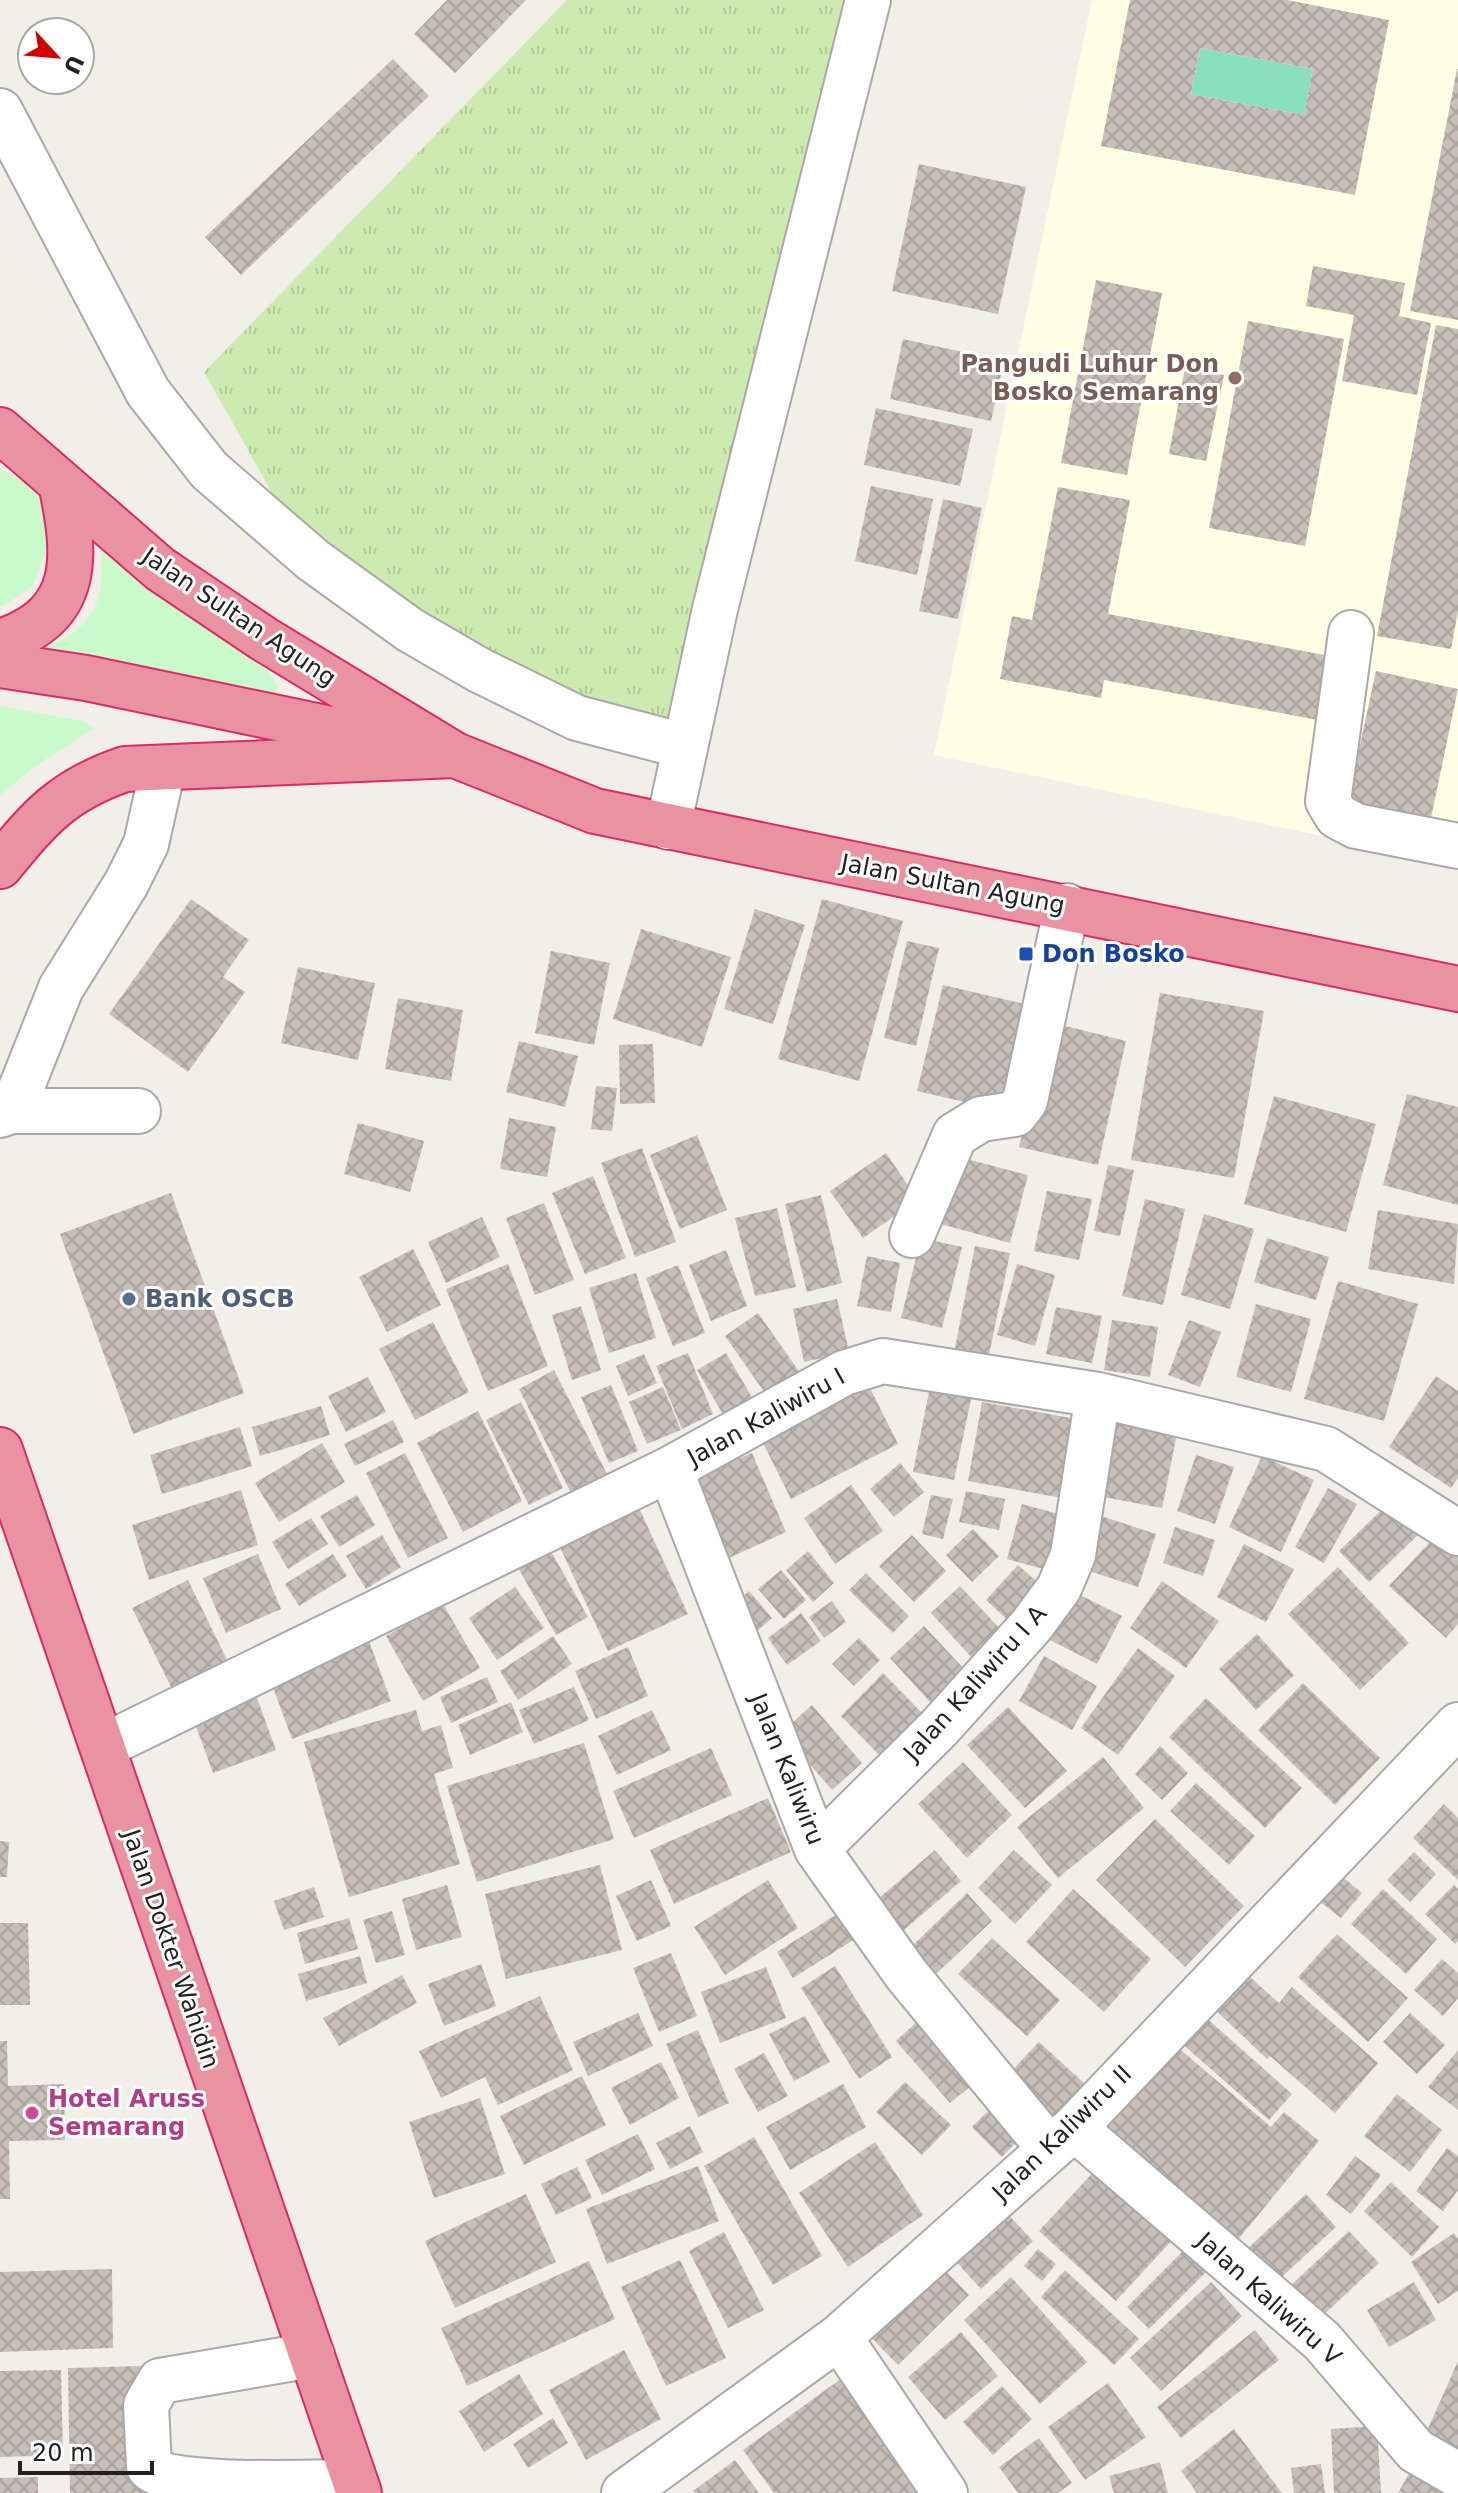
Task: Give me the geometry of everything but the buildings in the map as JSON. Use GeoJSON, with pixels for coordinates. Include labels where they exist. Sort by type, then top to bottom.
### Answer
{"type":"FeatureCollection","features":[{"type":"Feature","properties":{"kind":"highway","name":"Jalan Sultan Agung"},"geometry":{"type":"LineString","coordinates":[[0,430],[160,569],[264,639],[455,755],[595,811],[1458,989]]}},
{"type":"Feature","properties":{"kind":"highway"},"geometry":{"type":"LineString","coordinates":[[0,642],[31,630],[49,617],[63,591],[71,563],[71,529],[61,483]]}},
{"type":"Feature","properties":{"kind":"highway","name":"Jalan Sultan Agung"},"geometry":{"type":"LineString","coordinates":[[0,665],[86,678],[455,755]]}},
{"type":"Feature","properties":{"kind":"highway"},"geometry":{"type":"LineString","coordinates":[[0,866],[36,825],[86,782],[125,769],[455,755]]}},
{"type":"Feature","properties":{"kind":"highway","name":"Jalan Dokter Wahidin"},"geometry":{"type":"LineString","coordinates":[[0,1450],[357,2487]]}},
{"type":"Feature","properties":{"kind":"street"},"geometry":{"type":"LineString","coordinates":[[668,827],[684,746],[868,0]]}},
{"type":"Feature","properties":{"kind":"street"},"geometry":{"type":"LineString","coordinates":[[0,111],[148,392],[209,470],[313,560],[410,630],[479,670],[577,718],[684,746]]}},
{"type":"Feature","properties":{"kind":"street"},"geometry":{"type":"LineString","coordinates":[[1351,633],[1328,801],[1337,816],[1356,826],[1458,846]]}},
{"type":"Feature","properties":{"kind":"street"},"geometry":{"type":"LineString","coordinates":[[138,1111],[6,1113],[61,988],[126,884],[146,844],[163,768]]}},
{"type":"Feature","properties":{"kind":"street"},"geometry":{"type":"LineString","coordinates":[[912,1235],[955,1135],[981,1119],[1015,1114],[1025,1101],[1067,906]]}},
{"type":"Feature","properties":{"kind":"street","name":"Jalan Kaliwiru I"},"geometry":{"type":"LineString","coordinates":[[104,1746],[670,1469],[865,1364],[883,1361],[1098,1395],[1326,1449],[1458,1533]]}},
{"type":"Feature","properties":{"kind":"street","name":"Jalan Kaliwiru I A"},"geometry":{"type":"LineString","coordinates":[[817,1849],[939,1728],[1031,1626],[1059,1588],[1073,1555],[1098,1395]]}},
{"type":"Feature","properties":{"kind":"street","name":"Jalan Kaliwiru"},"geometry":{"type":"LineString","coordinates":[[670,1469],[817,1849],[906,1974],[1062,2138]]}},
{"type":"Feature","properties":{"kind":"street","name":"Jalan Kaliwiru II"},"geometry":{"type":"LineString","coordinates":[[624,2493],[839,2337],[1062,2138],[1458,1725]]}},
{"type":"Feature","properties":{"kind":"street","name":"Jalan Kaliwiru V"},"geometry":{"type":"LineString","coordinates":[[1062,2138],[1322,2341],[1416,2451],[1458,2475]]}},
{"type":"Feature","properties":{"kind":"street"},"geometry":{"type":"LineString","coordinates":[[839,2337],[945,2493]]}},
{"type":"Feature","properties":{"kind":"street"},"geometry":{"type":"LineString","coordinates":[[312,2355],[160,2381],[146,2405],[149,2467],[160,2477],[200,2481],[357,2487]]}},
{"type":"Feature","properties":{"kind":"shaded area","name":"Pangudi Luhur Don Bosko Semarang"},"geometry":{"type":"Polygon","coordinates":[[[1092,0],[1458,0],[1458,864],[934,755],[1092,0]]]}},
{"type":"Feature","properties":{"kind":"green space"},"geometry":{"type":"Polygon","coordinates":[[[567,0],[854,0],[673,727],[473,660],[290,525],[204,372],[567,0]]]}},
{"type":"Feature","properties":{"kind":"green space"},"geometry":{"type":"Polygon","coordinates":[[[1200,48],[1313,69],[1304,115],[1191,94],[1200,48]]]}},
{"type":"Feature","properties":{"kind":"green space"},"geometry":{"type":"Polygon","coordinates":[[[0,468],[24,481],[42,500],[48,545],[33,586],[3,606],[0,606],[0,468]]]}},
{"type":"Feature","properties":{"kind":"green space"},"geometry":{"type":"Polygon","coordinates":[[[100,547],[270,673],[279,688],[268,697],[47,647],[77,630],[94,608],[102,580],[100,547]]]}},
{"type":"Feature","properties":{"kind":"green space"},"geometry":{"type":"Polygon","coordinates":[[[0,706],[83,721],[94,728],[31,769],[0,796],[0,706]]]}},
{"type":"Feature","properties":{"kind":"place","name":"Pangudi Luhur Don Bosko Semarang"},"geometry":{"type":"Point","coordinates":[1235,378]}},
{"type":"Feature","properties":{"kind":"place","name":"Don Bosko"},"geometry":{"type":"Point","coordinates":[1026,954]}},
{"type":"Feature","properties":{"kind":"place","name":"Bank OSCB"},"geometry":{"type":"Point","coordinates":[129,1299]}},
{"type":"Feature","properties":{"kind":"place","name":"Hotel Aruss Semarang"},"geometry":{"type":"Point","coordinates":[32,2113]}}]}
